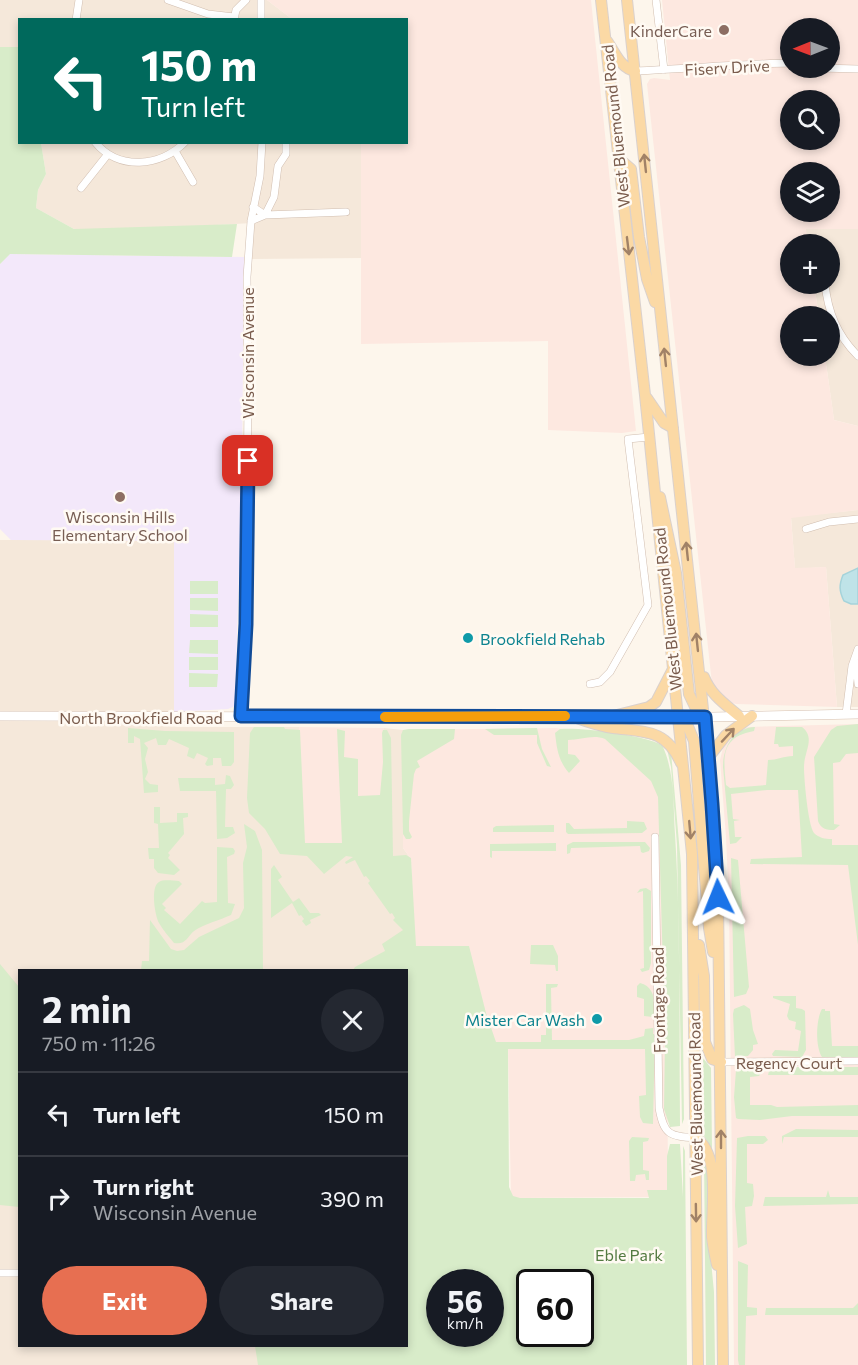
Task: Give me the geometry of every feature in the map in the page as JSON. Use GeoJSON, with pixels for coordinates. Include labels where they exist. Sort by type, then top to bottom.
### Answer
{"type":"FeatureCollection","features":[{"type":"Feature","properties":{"kind":"main road","name":"West Bluemound Road"},"geometry":{"type":"LineString","coordinates":[[601,0],[645,395],[692,854],[698,1365]]}},
{"type":"Feature","properties":{"kind":"main road","name":"West Bluemound Road"},"geometry":{"type":"LineString","coordinates":[[627,0],[705,717],[716,850],[721,1062],[723,1365]]}},
{"type":"Feature","properties":{"kind":"main road"},"geometry":{"type":"LineString","coordinates":[[605,38],[621,64],[626,69],[635,71]]}},
{"type":"Feature","properties":{"kind":"main road"},"geometry":{"type":"LineString","coordinates":[[619,162],[631,169],[639,237],[647,279],[661,323]]}},
{"type":"Feature","properties":{"kind":"main road"},"geometry":{"type":"LineString","coordinates":[[645,395],[664,423],[673,428]]}},
{"type":"Feature","properties":{"kind":"main road"},"geometry":{"type":"LineString","coordinates":[[652,471],[665,514],[676,573],[689,694],[697,711],[705,717]]}},
{"type":"Feature","properties":{"kind":"main road"},"geometry":{"type":"LineString","coordinates":[[699,665],[712,693],[739,716]]}},
{"type":"Feature","properties":{"kind":"main road"},"geometry":{"type":"LineString","coordinates":[[609,717],[649,707],[656,702],[674,669]]}},
{"type":"Feature","properties":{"kind":"main road"},"geometry":{"type":"LineString","coordinates":[[571,716],[598,726],[639,730],[664,738],[678,756],[684,771]]}},
{"type":"Feature","properties":{"kind":"main road"},"geometry":{"type":"LineString","coordinates":[[708,758],[726,735],[752,716]]}},
{"type":"Feature","properties":{"kind":"main road"},"geometry":{"type":"LineString","coordinates":[[679,717],[687,724],[694,741],[709,928],[719,981]]}},
{"type":"Feature","properties":{"kind":"main road"},"geometry":{"type":"LineString","coordinates":[[694,915],[704,976],[705,1042],[712,1059],[721,1062]]}},
{"type":"Feature","properties":{"kind":"main road"},"geometry":{"type":"LineString","coordinates":[[696,1138],[703,1143],[710,1157],[712,1240],[722,1292]]}},
{"type":"Feature","properties":{"kind":"street"},"geometry":{"type":"LineString","coordinates":[[76,18],[79,0]]}},
{"type":"Feature","properties":{"kind":"street"},"geometry":{"type":"LineString","coordinates":[[168,0],[182,2],[207,17],[234,18],[239,5],[246,0]]}},
{"type":"Feature","properties":{"kind":"street"},"geometry":{"type":"LineString","coordinates":[[261,0],[261,18]]}},
{"type":"Feature","properties":{"kind":"street"},"geometry":{"type":"LineString","coordinates":[[656,0],[664,70]]}},
{"type":"Feature","properties":{"kind":"street","name":"Fiserv Drive"},"geometry":{"type":"LineString","coordinates":[[635,71],[780,63]]}},
{"type":"Feature","properties":{"kind":"street"},"geometry":{"type":"LineString","coordinates":[[840,69],[858,69]]}},
{"type":"Feature","properties":{"kind":"street"},"geometry":{"type":"LineString","coordinates":[[97,144],[108,154],[129,162],[142,163],[162,158],[182,144]]}},
{"type":"Feature","properties":{"kind":"street","name":"Wisconsin Avenue"},"geometry":{"type":"LineString","coordinates":[[241,716],[246,603],[247,277],[251,220],[260,176],[262,144]]}},
{"type":"Feature","properties":{"kind":"street"},"geometry":{"type":"LineString","coordinates":[[265,215],[274,197],[278,166],[286,154],[286,144]]}},
{"type":"Feature","properties":{"kind":"street"},"geometry":{"type":"LineString","coordinates":[[175,151],[193,182]]}},
{"type":"Feature","properties":{"kind":"street"},"geometry":{"type":"LineString","coordinates":[[81,188],[108,154]]}},
{"type":"Feature","properties":{"kind":"street"},"geometry":{"type":"LineString","coordinates":[[253,207],[265,215]]}},
{"type":"Feature","properties":{"kind":"street"},"geometry":{"type":"LineString","coordinates":[[251,220],[265,215],[346,212]]}},
{"type":"Feature","properties":{"kind":"street"},"geometry":{"type":"LineString","coordinates":[[826,294],[833,322],[858,356]]}},
{"type":"Feature","properties":{"kind":"street"},"geometry":{"type":"LineString","coordinates":[[590,684],[600,682],[610,672],[648,605],[628,439],[649,437]]}},
{"type":"Feature","properties":{"kind":"street"},"geometry":{"type":"LineString","coordinates":[[806,529],[829,522],[858,519]]}},
{"type":"Feature","properties":{"kind":"street"},"geometry":{"type":"LineString","coordinates":[[857,651],[858,684]]}},
{"type":"Feature","properties":{"kind":"street"},"geometry":{"type":"LineString","coordinates":[[846,714],[857,651]]}},
{"type":"Feature","properties":{"kind":"street","name":"North Brookfield Road"},"geometry":{"type":"LineString","coordinates":[[0,716],[705,717],[858,714]]}},
{"type":"Feature","properties":{"kind":"street","name":"Frontage Road"},"geometry":{"type":"LineString","coordinates":[[655,837],[659,1108],[665,1129],[670,1134],[696,1138]]}},
{"type":"Feature","properties":{"kind":"street","name":"Regency Court"},"geometry":{"type":"LineString","coordinates":[[721,1062],[858,1061]]}},
{"type":"Feature","properties":{"kind":"street"},"geometry":{"type":"LineString","coordinates":[[0,1274],[18,1274]]}},
{"type":"Feature","properties":{"kind":"shaded area"},"geometry":{"type":"Polygon","coordinates":[[[0,0],[267,0],[291,18],[18,18],[18,47],[0,47],[0,0]]]}},
{"type":"Feature","properties":{"kind":"shaded area"},"geometry":{"type":"Polygon","coordinates":[[[267,0],[591,0],[636,431],[622,433],[548,430],[548,341],[361,344],[361,144],[408,144],[408,18],[291,18],[267,0]]]}},
{"type":"Feature","properties":{"kind":"shaded area"},"geometry":{"type":"Polygon","coordinates":[[[662,0],[858,0],[858,229],[806,229],[807,234],[780,234],[780,294],[816,294],[817,306],[780,306],[780,366],[826,366],[834,420],[858,426],[858,510],[791,518],[795,568],[826,567],[837,707],[736,704],[729,702],[712,684],[647,84],[650,79],[670,80],[662,0]]]}},
{"type":"Feature","properties":{"kind":"shaded area"},"geometry":{"type":"Polygon","coordinates":[[[41,144],[361,144],[362,258],[252,259],[253,223],[123,230],[74,229],[36,208],[38,190],[46,174],[41,144]]]}},
{"type":"Feature","properties":{"kind":"shaded area"},"geometry":{"type":"Polygon","coordinates":[[[805,229],[858,229],[858,426],[834,420],[826,366],[840,366],[840,306],[817,306],[816,294],[840,294],[840,234],[806,234],[805,229]]]}},
{"type":"Feature","properties":{"kind":"shaded area","name":"Wisconsin Hills Elementary School"},"geometry":{"type":"Polygon","coordinates":[[[9,254],[244,257],[242,465],[235,706],[228,709],[174,712],[174,541],[11,540],[0,529],[0,264],[9,254]]]}},
{"type":"Feature","properties":{"kind":"shaded area"},"geometry":{"type":"Polygon","coordinates":[[[858,510],[858,707],[837,707],[826,567],[795,569],[791,517],[858,510]]]}},
{"type":"Feature","properties":{"kind":"shaded area"},"geometry":{"type":"Polygon","coordinates":[[[0,540],[174,540],[174,712],[0,711],[0,540]]]}},
{"type":"Feature","properties":{"kind":"shaded area"},"geometry":{"type":"Polygon","coordinates":[[[0,721],[112,722],[179,727],[299,727],[301,855],[385,854],[384,728],[403,730],[403,848],[411,859],[406,969],[18,969],[18,1347],[272,1347],[272,1365],[0,1365],[0,721]]]}},
{"type":"Feature","properties":{"kind":"shaded area"},"geometry":{"type":"Polygon","coordinates":[[[858,724],[858,1365],[734,1365],[729,904],[720,760],[724,744],[735,732],[748,727],[858,724]]]}},
{"type":"Feature","properties":{"kind":"shaded area"},"geometry":{"type":"Polygon","coordinates":[[[299,727],[384,728],[385,854],[301,855],[299,727]]]}},
{"type":"Feature","properties":{"kind":"shaded area"},"geometry":{"type":"Polygon","coordinates":[[[556,728],[605,735],[661,786],[667,980],[668,1197],[511,1198],[508,1045],[490,1044],[414,952],[411,859],[403,848],[403,730],[556,728]]]}},
{"type":"Feature","properties":{"kind":"green space"},"geometry":{"type":"Polygon","coordinates":[[[0,47],[18,47],[18,144],[41,144],[46,174],[38,190],[36,208],[74,229],[237,224],[232,257],[10,254],[0,264],[0,47]]]}},
{"type":"Feature","properties":{"kind":"green space"},"geometry":{"type":"Polygon","coordinates":[[[190,581],[218,581],[218,594],[190,594],[190,581]]]}},
{"type":"Feature","properties":{"kind":"green space"},"geometry":{"type":"Polygon","coordinates":[[[190,598],[218,598],[218,611],[190,610],[190,598]]]}},
{"type":"Feature","properties":{"kind":"green space"},"geometry":{"type":"Polygon","coordinates":[[[190,614],[218,615],[218,627],[190,627],[190,614]]]}},
{"type":"Feature","properties":{"kind":"green space"},"geometry":{"type":"Polygon","coordinates":[[[190,640],[218,640],[218,654],[189,653],[190,640]]]}},
{"type":"Feature","properties":{"kind":"green space"},"geometry":{"type":"Polygon","coordinates":[[[189,657],[218,657],[218,670],[189,670],[189,657]]]}},
{"type":"Feature","properties":{"kind":"green space"},"geometry":{"type":"Polygon","coordinates":[[[189,673],[218,674],[217,687],[189,687],[189,673]]]}},
{"type":"Feature","properties":{"kind":"green space"},"geometry":{"type":"Polygon","coordinates":[[[858,724],[858,753],[846,754],[840,762],[833,763],[834,824],[840,825],[834,830],[826,829],[818,821],[814,757],[831,730],[837,726],[858,724]]]}},
{"type":"Feature","properties":{"kind":"green space","name":"Eble Park"},"geometry":{"type":"Polygon","coordinates":[[[254,727],[284,727],[300,730],[305,843],[342,843],[337,729],[345,731],[344,757],[358,759],[358,796],[380,795],[383,762],[382,733],[383,730],[387,730],[391,738],[393,856],[406,855],[411,858],[416,946],[469,946],[496,1042],[541,1042],[541,1035],[546,1035],[546,984],[558,984],[557,987],[551,988],[552,1040],[629,1040],[644,1036],[645,1029],[653,1028],[653,1034],[655,1034],[653,1124],[643,1123],[640,1117],[639,1096],[646,1095],[645,1049],[508,1049],[509,1187],[513,1196],[520,1198],[649,1198],[647,1190],[667,1190],[667,1156],[670,1144],[680,1144],[683,1197],[683,1146],[685,1151],[687,1365],[258,1365],[255,1347],[408,1347],[408,969],[354,969],[385,951],[382,944],[403,930],[393,920],[395,918],[392,913],[390,914],[368,883],[370,881],[366,876],[364,877],[355,860],[346,864],[345,862],[353,857],[346,856],[324,874],[307,856],[280,854],[265,829],[249,813],[247,798],[250,733],[254,727]]]}},
{"type":"Feature","properties":{"kind":"green space"},"geometry":{"type":"Polygon","coordinates":[[[755,727],[754,731],[735,738],[726,749],[735,735],[755,727]]]}},
{"type":"Feature","properties":{"kind":"green space"},"geometry":{"type":"Polygon","coordinates":[[[776,727],[802,727],[806,731],[809,740],[804,773],[810,821],[814,833],[832,839],[832,845],[858,845],[858,945],[848,865],[750,864],[751,859],[802,857],[798,790],[767,790],[731,794],[733,819],[740,820],[734,821],[735,837],[742,837],[736,843],[730,844],[723,760],[726,749],[724,765],[726,785],[730,788],[766,785],[768,760],[793,756],[793,746],[779,747],[778,744],[774,744],[776,727]]]}},
{"type":"Feature","properties":{"kind":"green space"},"geometry":{"type":"Polygon","coordinates":[[[128,728],[234,732],[234,762],[231,766],[222,766],[221,758],[213,758],[213,765],[207,766],[205,764],[208,758],[197,753],[194,759],[187,756],[189,748],[169,739],[166,745],[158,745],[156,738],[144,743],[148,748],[145,759],[148,772],[145,779],[150,784],[158,785],[158,792],[144,793],[140,739],[134,736],[134,743],[128,743],[128,728]]]}},
{"type":"Feature","properties":{"kind":"green space"},"geometry":{"type":"Polygon","coordinates":[[[537,728],[542,749],[551,767],[547,766],[537,743],[537,735],[494,735],[485,729],[537,728]]]}},
{"type":"Feature","properties":{"kind":"green space"},"geometry":{"type":"Polygon","coordinates":[[[455,729],[454,739],[417,761],[420,767],[414,774],[409,821],[409,831],[412,837],[406,839],[403,834],[401,735],[403,730],[455,729]]]}},
{"type":"Feature","properties":{"kind":"green space"},"geometry":{"type":"Polygon","coordinates":[[[560,729],[596,731],[641,738],[662,745],[666,755],[673,789],[677,870],[680,1126],[670,1127],[664,1109],[665,1039],[658,797],[651,781],[605,739],[591,737],[568,740],[568,754],[575,755],[580,761],[569,773],[562,764],[557,749],[555,733],[560,729]]]}},
{"type":"Feature","properties":{"kind":"green space"},"geometry":{"type":"Polygon","coordinates":[[[622,732],[650,735],[662,741],[671,752],[681,865],[684,1119],[682,1124],[677,845],[671,767],[667,749],[663,743],[622,732]]]}},
{"type":"Feature","properties":{"kind":"green space"},"geometry":{"type":"Polygon","coordinates":[[[226,775],[230,776],[234,785],[231,789],[226,789],[225,827],[233,827],[235,833],[227,838],[217,839],[216,791],[180,791],[178,778],[215,778],[215,785],[225,784],[226,775]]]}},
{"type":"Feature","properties":{"kind":"green space"},"geometry":{"type":"Polygon","coordinates":[[[154,807],[160,807],[160,823],[177,822],[177,813],[188,813],[188,817],[183,818],[184,834],[168,853],[170,855],[168,858],[180,870],[174,875],[158,873],[154,868],[154,859],[149,859],[148,848],[159,848],[158,824],[154,823],[154,807]]]}},
{"type":"Feature","properties":{"kind":"green space"},"geometry":{"type":"Polygon","coordinates":[[[627,821],[644,822],[647,829],[642,833],[568,834],[566,832],[566,823],[574,829],[627,828],[627,821]]]}},
{"type":"Feature","properties":{"kind":"green space"},"geometry":{"type":"Polygon","coordinates":[[[244,824],[255,831],[262,850],[263,969],[141,969],[142,961],[149,961],[150,920],[171,949],[177,951],[184,950],[199,937],[239,918],[244,908],[243,863],[247,847],[244,824]]]}},
{"type":"Feature","properties":{"kind":"green space"},"geometry":{"type":"Polygon","coordinates":[[[554,825],[554,832],[493,832],[496,826],[554,825]]]}},
{"type":"Feature","properties":{"kind":"green space"},"geometry":{"type":"Polygon","coordinates":[[[573,842],[645,842],[650,848],[649,851],[643,853],[640,846],[571,848],[570,853],[567,854],[567,845],[573,842]]]}},
{"type":"Feature","properties":{"kind":"green space"},"geometry":{"type":"Polygon","coordinates":[[[556,843],[556,851],[492,851],[492,858],[490,857],[490,844],[556,843]]]}},
{"type":"Feature","properties":{"kind":"green space"},"geometry":{"type":"Polygon","coordinates":[[[217,847],[233,848],[235,851],[227,857],[228,903],[235,904],[231,915],[194,931],[184,942],[174,943],[157,919],[154,902],[156,885],[166,880],[179,881],[182,884],[162,904],[166,908],[164,910],[180,924],[202,901],[217,902],[217,847]]]}},
{"type":"Feature","properties":{"kind":"green space"},"geometry":{"type":"Polygon","coordinates":[[[731,858],[738,860],[749,987],[746,994],[734,997],[731,858]]]}},
{"type":"Feature","properties":{"kind":"green space"},"geometry":{"type":"Polygon","coordinates":[[[274,865],[282,877],[278,880],[293,902],[299,898],[310,913],[321,915],[310,920],[311,923],[306,926],[302,921],[304,919],[301,915],[299,916],[292,903],[271,918],[271,869],[274,865]]]}},
{"type":"Feature","properties":{"kind":"green space"},"geometry":{"type":"Polygon","coordinates":[[[646,888],[651,891],[651,963],[649,970],[642,972],[640,969],[644,968],[643,891],[637,893],[640,889],[646,888]]]}},
{"type":"Feature","properties":{"kind":"green space"},"geometry":{"type":"Polygon","coordinates":[[[531,945],[553,945],[558,956],[558,971],[555,965],[530,964],[531,945]]]}},
{"type":"Feature","properties":{"kind":"green space"},"geometry":{"type":"Polygon","coordinates":[[[0,964],[18,986],[18,1207],[0,1205],[0,964]]]}},
{"type":"Feature","properties":{"kind":"green space"},"geometry":{"type":"Polygon","coordinates":[[[640,983],[649,988],[654,997],[653,1017],[644,1016],[644,999],[637,997],[637,986],[640,983]]]}},
{"type":"Feature","properties":{"kind":"green space"},"geometry":{"type":"Polygon","coordinates":[[[773,996],[796,996],[796,1008],[805,1011],[806,1050],[802,1057],[773,1056],[772,1054],[775,1050],[798,1051],[801,1031],[795,1029],[796,1022],[789,1020],[787,1016],[790,1004],[773,998],[773,996]]]}},
{"type":"Feature","properties":{"kind":"green space"},"geometry":{"type":"Polygon","coordinates":[[[744,1005],[750,1009],[758,1044],[753,1045],[753,1050],[748,1056],[735,1057],[733,1014],[734,1009],[744,1005]]]}},
{"type":"Feature","properties":{"kind":"green space"},"geometry":{"type":"Polygon","coordinates":[[[822,1009],[830,1011],[832,1046],[858,1046],[858,1057],[822,1057],[817,1033],[818,1019],[822,1009]]]}},
{"type":"Feature","properties":{"kind":"green space"},"geometry":{"type":"Polygon","coordinates":[[[703,1058],[711,1068],[712,1149],[704,1136],[703,1058]]]}},
{"type":"Feature","properties":{"kind":"green space"},"geometry":{"type":"Polygon","coordinates":[[[776,1067],[858,1067],[858,1075],[768,1075],[769,1071],[776,1067]]]}},
{"type":"Feature","properties":{"kind":"green space"},"geometry":{"type":"Polygon","coordinates":[[[752,1068],[761,1073],[759,1076],[750,1077],[750,1105],[777,1107],[858,1105],[858,1116],[738,1119],[734,1097],[736,1070],[752,1068]]]}},
{"type":"Feature","properties":{"kind":"green space"},"geometry":{"type":"Polygon","coordinates":[[[796,1129],[858,1130],[858,1137],[784,1137],[782,1144],[782,1136],[796,1129]]]}},
{"type":"Feature","properties":{"kind":"green space"},"geometry":{"type":"Polygon","coordinates":[[[765,1136],[768,1140],[763,1144],[747,1144],[747,1183],[753,1184],[754,1196],[752,1206],[745,1207],[747,1244],[738,1248],[735,1206],[737,1138],[765,1136]]]}},
{"type":"Feature","properties":{"kind":"green space"},"geometry":{"type":"Polygon","coordinates":[[[632,1137],[649,1138],[648,1141],[643,1142],[643,1170],[649,1171],[649,1180],[646,1180],[645,1174],[636,1175],[635,1181],[630,1181],[629,1141],[632,1137]]]}},
{"type":"Feature","properties":{"kind":"green space"},"geometry":{"type":"Polygon","coordinates":[[[704,1154],[708,1168],[715,1365],[706,1365],[704,1154]]]}},
{"type":"Feature","properties":{"kind":"green space"},"geometry":{"type":"Polygon","coordinates":[[[828,1190],[830,1197],[858,1197],[858,1204],[763,1206],[765,1197],[826,1197],[828,1190]]]}},
{"type":"Feature","properties":{"kind":"green space"},"geometry":{"type":"Polygon","coordinates":[[[738,1261],[748,1265],[747,1307],[757,1308],[757,1315],[746,1316],[745,1365],[739,1365],[738,1360],[738,1261]]]}},
{"type":"Feature","properties":{"kind":"green space"},"geometry":{"type":"Polygon","coordinates":[[[858,1303],[858,1315],[765,1315],[766,1308],[853,1308],[858,1303]]]}},
{"type":"Feature","properties":{"kind":"water"},"geometry":{"type":"Polygon","coordinates":[[[858,568],[858,604],[851,604],[844,601],[840,591],[841,582],[843,575],[858,568]]]}},
{"type":"Feature","properties":{"kind":"slow traffic"},"geometry":{"type":"LineString","coordinates":[[385,717],[565,716]]}},
{"type":"Feature","properties":{"kind":"place","name":"KinderCare"},"geometry":{"type":"Point","coordinates":[724,30]}},
{"type":"Feature","properties":{"kind":"place","name":"Wisconsin Hills Elementary School"},"geometry":{"type":"Point","coordinates":[120,497]}},
{"type":"Feature","properties":{"kind":"place","name":"Brookfield Rehab"},"geometry":{"type":"Point","coordinates":[468,638]}},
{"type":"Feature","properties":{"kind":"place","name":"Mister Car Wash"},"geometry":{"type":"Point","coordinates":[597,1019]}},
{"type":"Feature","properties":{"kind":"route"},"geometry":{"type":"LineString","coordinates":[[248,461],[246,624],[241,716],[248,718],[705,717],[718,897]]}}]}
